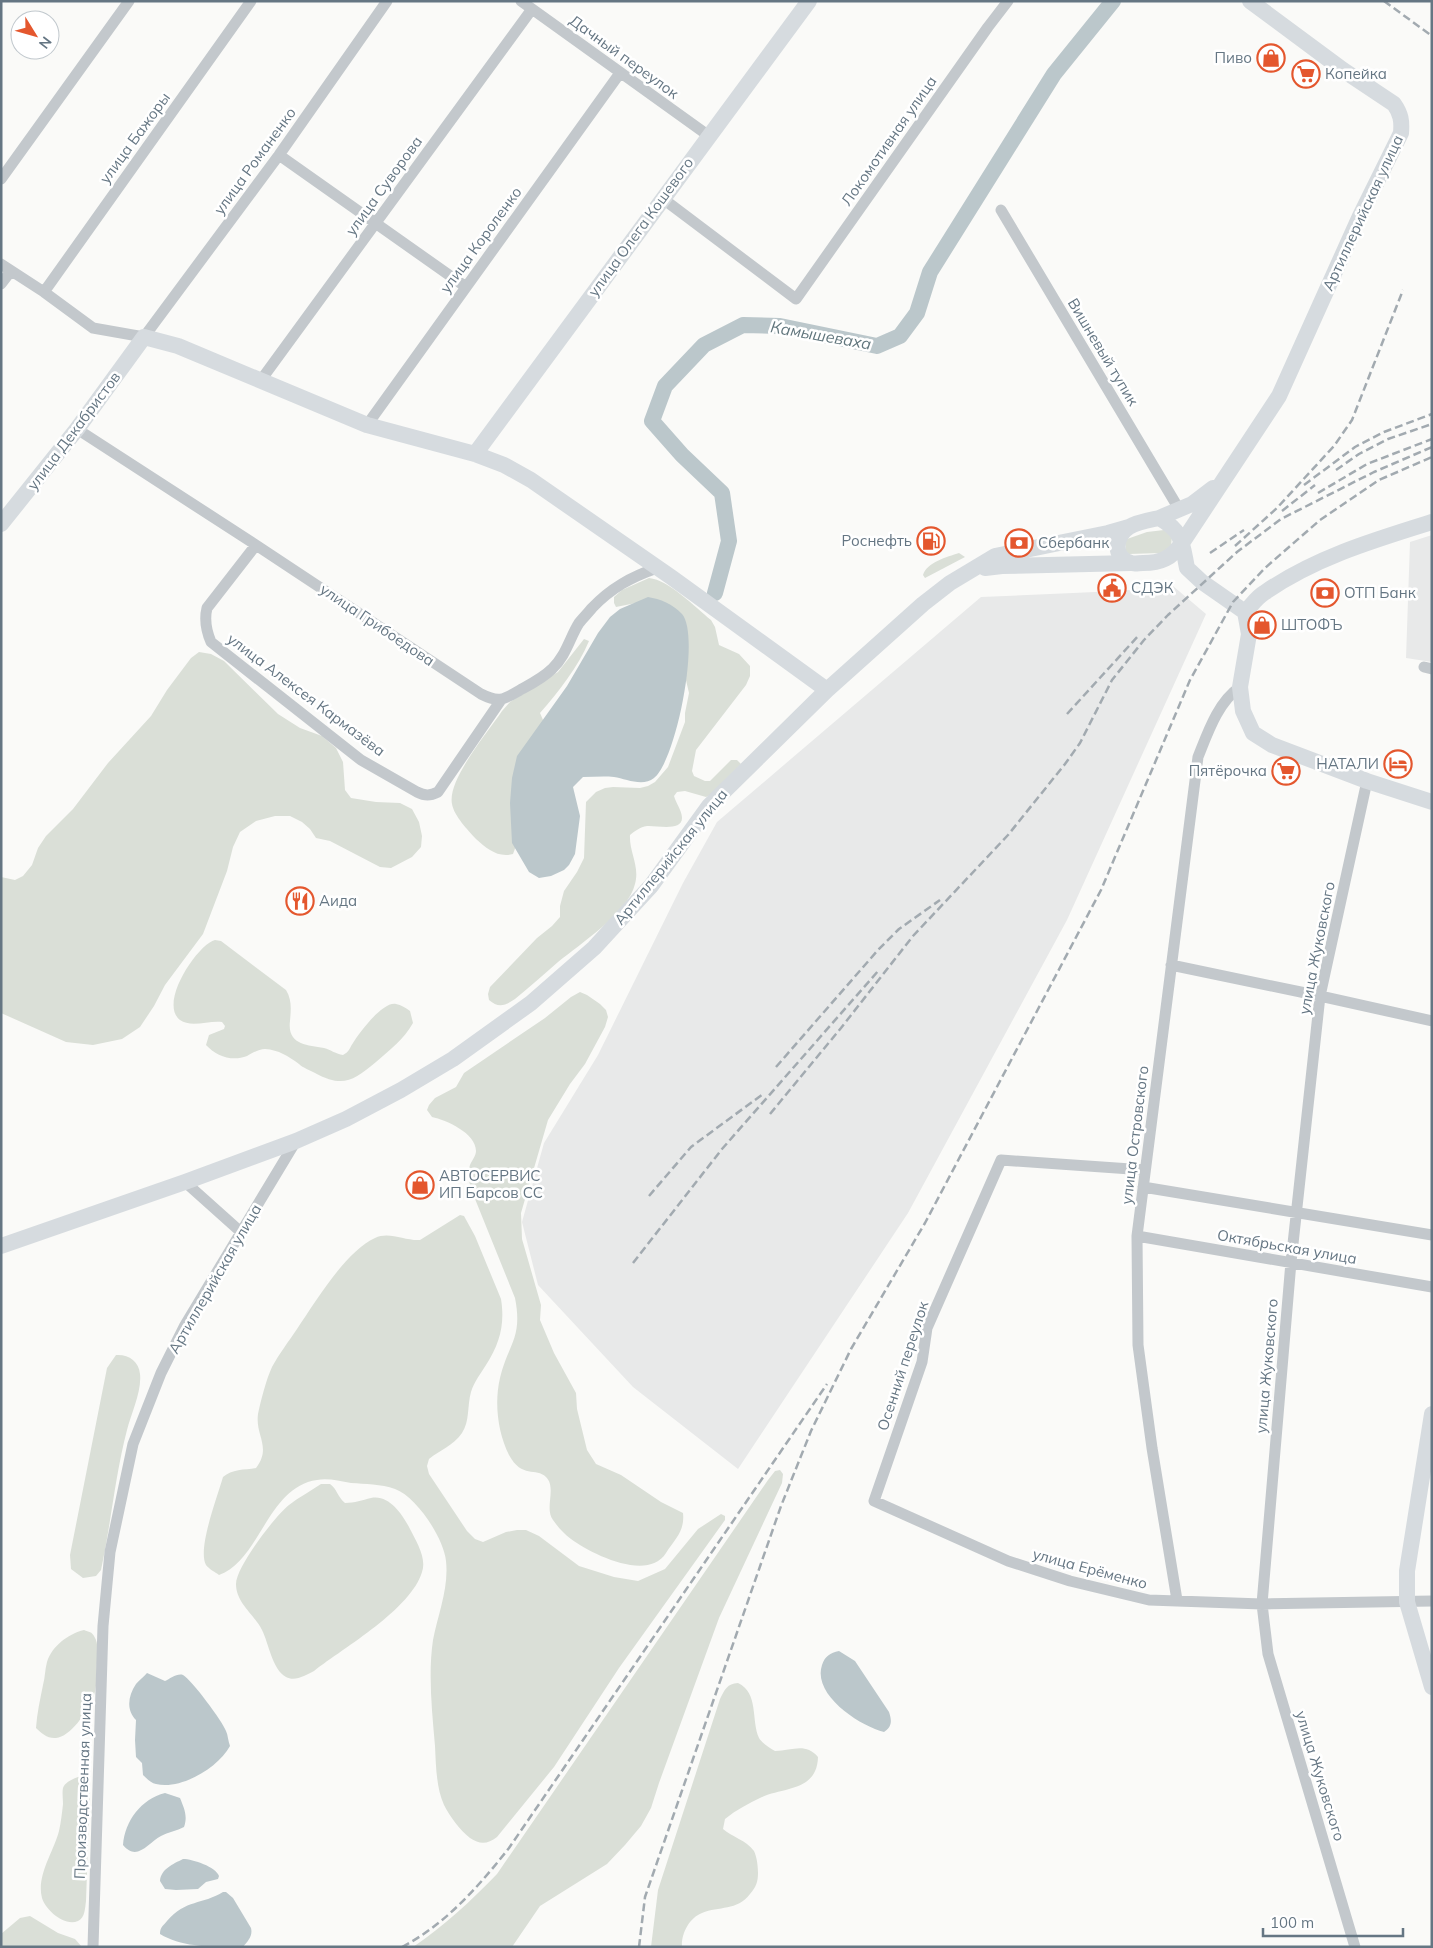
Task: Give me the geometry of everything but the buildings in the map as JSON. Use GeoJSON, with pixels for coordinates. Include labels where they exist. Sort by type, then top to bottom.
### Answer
{"type":"FeatureCollection","features":[{"type":"Feature","properties":{"kind":"main road","name":"улица Олега Кошевого"},"geometry":{"type":"LineString","coordinates":[[475,454],[809,1]]}},
{"type":"Feature","properties":{"kind":"main road","name":"Артиллерийская улица"},"geometry":{"type":"LineString","coordinates":[[1154,563],[1170,556],[1182,543],[1270,410],[1288,378],[1360,216],[1401,133],[1402,122],[1400,113],[1394,104],[1343,70],[1250,1]]}},
{"type":"Feature","properties":{"kind":"main road"},"geometry":{"type":"LineString","coordinates":[[144,337],[178,346],[367,425],[475,454],[504,464],[531,480],[828,690]]}},
{"type":"Feature","properties":{"kind":"main road","name":"улица Декабристов"},"geometry":{"type":"LineString","coordinates":[[1,524],[78,429],[144,337]]}},
{"type":"Feature","properties":{"kind":"main road","name":"Артиллерийская улица"},"geometry":{"type":"LineString","coordinates":[[1,1246],[296,1141],[346,1119],[401,1090],[499,1028],[594,948],[651,886],[709,806],[828,690],[923,604],[950,583],[995,556],[1108,533],[1159,518],[1207,494],[1227,475]]}},
{"type":"Feature","properties":{"kind":"main road"},"geometry":{"type":"LineString","coordinates":[[1159,518],[1177,530],[1182,543],[1187,568],[1202,582],[1245,612],[1249,634],[1240,687],[1243,711],[1253,733],[1272,745],[1367,781],[1432,802]]}},
{"type":"Feature","properties":{"kind":"main road"},"geometry":{"type":"LineString","coordinates":[[1245,612],[1262,594],[1316,562],[1432,522]]}},
{"type":"Feature","properties":{"kind":"main road"},"geometry":{"type":"LineString","coordinates":[[1130,527],[1117,542],[1117,549],[1120,556],[1131,563]]}},
{"type":"Feature","properties":{"kind":"main road","name":"Артиллерийская улица"},"geometry":{"type":"LineString","coordinates":[[971,571],[1002,566],[1131,563],[1154,563],[1187,568]]}},
{"type":"Feature","properties":{"kind":"main road"},"geometry":{"type":"LineString","coordinates":[[1432,1414],[1407,1571],[1406,1602],[1432,1687]]}},
{"type":"Feature","properties":{"kind":"street"},"geometry":{"type":"LineString","coordinates":[[1,179],[129,1]]}},
{"type":"Feature","properties":{"kind":"street","name":"улица Бажоры"},"geometry":{"type":"LineString","coordinates":[[44,292],[251,1]]}},
{"type":"Feature","properties":{"kind":"street","name":"улица Романенко"},"geometry":{"type":"LineString","coordinates":[[144,337],[279,155],[387,1]]}},
{"type":"Feature","properties":{"kind":"street","name":"Дачный переулок"},"geometry":{"type":"LineString","coordinates":[[522,1],[709,136]]}},
{"type":"Feature","properties":{"kind":"street","name":"Локомотивная улица"},"geometry":{"type":"LineString","coordinates":[[662,198],[796,299],[1008,1]]}},
{"type":"Feature","properties":{"kind":"street","name":"улица Суворова"},"geometry":{"type":"LineString","coordinates":[[261,380],[532,9]]}},
{"type":"Feature","properties":{"kind":"street","name":"улица Короленко"},"geometry":{"type":"LineString","coordinates":[[367,425],[620,73]]}},
{"type":"Feature","properties":{"kind":"street"},"geometry":{"type":"LineString","coordinates":[[279,155],[466,287]]}},
{"type":"Feature","properties":{"kind":"street","name":"Вишневый тупик"},"geometry":{"type":"LineString","coordinates":[[1001,210],[1179,509]]}},
{"type":"Feature","properties":{"kind":"street"},"geometry":{"type":"LineString","coordinates":[[1,284],[6,267],[93,328],[144,337]]}},
{"type":"Feature","properties":{"kind":"street","name":"улица Грибоедова"},"geometry":{"type":"LineString","coordinates":[[78,429],[481,694],[493,700],[501,700]]}},
{"type":"Feature","properties":{"kind":"street","name":"улица Алексея Кармазёва"},"geometry":{"type":"LineString","coordinates":[[256,545],[207,608],[204,618],[211,642],[361,760],[424,796],[432,795],[438,792],[501,700]]}},
{"type":"Feature","properties":{"kind":"street"},"geometry":{"type":"LineString","coordinates":[[501,700],[539,679],[552,669],[571,641],[579,623],[593,607],[633,577],[657,568]]}},
{"type":"Feature","properties":{"kind":"street","name":"улица Островского"},"geometry":{"type":"LineString","coordinates":[[1177,1600],[1152,1448],[1138,1344],[1137,1236],[1198,757],[1229,695],[1240,687]]}},
{"type":"Feature","properties":{"kind":"street","name":"улица Жуковского"},"geometry":{"type":"LineString","coordinates":[[1356,1947],[1268,1654],[1262,1604],[1291,1262],[1320,996],[1367,781]]}},
{"type":"Feature","properties":{"kind":"street"},"geometry":{"type":"LineString","coordinates":[[1171,965],[1432,1021]]}},
{"type":"Feature","properties":{"kind":"street","name":"Артиллерийская улица"},"geometry":{"type":"LineString","coordinates":[[103,1626],[110,1552],[119,1504],[133,1444],[161,1373],[185,1325],[296,1141]]}},
{"type":"Feature","properties":{"kind":"street","name":"Осенний переулок"},"geometry":{"type":"LineString","coordinates":[[874,1501],[922,1362],[927,1328],[1001,1160],[1145,1170]]}},
{"type":"Feature","properties":{"kind":"street"},"geometry":{"type":"LineString","coordinates":[[185,1182],[242,1233]]}},
{"type":"Feature","properties":{"kind":"street"},"geometry":{"type":"LineString","coordinates":[[1143,1187],[1432,1236]]}},
{"type":"Feature","properties":{"kind":"street","name":"Октябрьская улица"},"geometry":{"type":"LineString","coordinates":[[1137,1236],[1432,1287]]}},
{"type":"Feature","properties":{"kind":"street","name":"улица Ерёменко"},"geometry":{"type":"LineString","coordinates":[[874,1501],[1008,1561],[1070,1581],[1149,1600],[1262,1604],[1432,1601]]}},
{"type":"Feature","properties":{"kind":"street","name":"Производственная улица"},"geometry":{"type":"LineString","coordinates":[[93,1947],[103,1626]]}},
{"type":"Feature","properties":{"kind":"shaded area"},"geometry":{"type":"Polygon","coordinates":[[[1164,530],[1172,536],[1171,546],[1161,553],[1129,554],[1126,552],[1125,541],[1127,539],[1147,532],[1164,530]]]}},
{"type":"Feature","properties":{"kind":"shaded area"},"geometry":{"type":"Polygon","coordinates":[[[1432,535],[1432,662],[1406,658],[1410,542],[1432,535]]]}},
{"type":"Feature","properties":{"kind":"shaded area"},"geometry":{"type":"Polygon","coordinates":[[[959,553],[965,557],[925,578],[923,575],[925,570],[933,563],[959,553]]]}},
{"type":"Feature","properties":{"kind":"shaded area"},"geometry":{"type":"Polygon","coordinates":[[[649,578],[657,580],[673,589],[711,620],[715,627],[719,645],[739,654],[750,666],[750,676],[746,685],[696,750],[692,771],[694,776],[710,781],[731,760],[737,760],[741,764],[713,794],[706,797],[685,791],[677,792],[674,796],[682,818],[678,825],[644,827],[630,835],[636,877],[631,895],[623,906],[602,927],[515,999],[505,1005],[495,1004],[489,1000],[490,987],[560,917],[560,906],[564,891],[584,858],[586,802],[596,792],[605,788],[640,788],[655,782],[668,767],[685,722],[689,693],[681,659],[646,601],[616,607],[614,603],[614,597],[622,590],[649,578]]]}},
{"type":"Feature","properties":{"kind":"shaded area"},"geometry":{"type":"Polygon","coordinates":[[[1173,586],[1206,614],[1067,920],[908,1213],[738,1469],[633,1387],[538,1285],[522,1222],[544,1143],[598,1055],[683,883],[717,822],[981,597],[1118,591],[1173,586]]]}},
{"type":"Feature","properties":{"kind":"shaded area"},"geometry":{"type":"Polygon","coordinates":[[[648,597],[675,607],[682,614],[687,627],[689,647],[687,671],[678,724],[670,748],[662,767],[650,781],[629,781],[614,777],[583,777],[573,787],[580,816],[575,854],[564,870],[551,876],[539,878],[529,872],[512,843],[510,803],[512,778],[517,756],[567,686],[598,633],[610,617],[620,609],[648,597]]]}},
{"type":"Feature","properties":{"kind":"shaded area"},"geometry":{"type":"Polygon","coordinates":[[[584,639],[589,641],[574,669],[540,713],[547,729],[513,854],[502,855],[493,852],[476,839],[455,813],[452,804],[452,794],[456,782],[470,756],[510,702],[558,672],[584,639]]]}},
{"type":"Feature","properties":{"kind":"shaded area"},"geometry":{"type":"Polygon","coordinates":[[[199,652],[211,654],[224,661],[278,714],[300,728],[322,736],[336,748],[343,762],[345,790],[351,798],[400,803],[412,809],[419,822],[422,836],[421,847],[412,857],[391,868],[380,867],[330,841],[316,838],[302,822],[290,816],[275,816],[256,821],[240,832],[203,934],[165,985],[140,1027],[122,1039],[93,1045],[66,1042],[1,1013],[1,877],[15,880],[23,876],[32,865],[38,848],[46,836],[73,809],[108,763],[151,716],[167,690],[191,658],[199,652]]]}},
{"type":"Feature","properties":{"kind":"shaded area"},"geometry":{"type":"Polygon","coordinates":[[[215,940],[221,941],[286,990],[291,1005],[290,1029],[295,1039],[300,1042],[343,1055],[378,1012],[391,1004],[400,1005],[410,1011],[413,1023],[401,1039],[368,1069],[354,1078],[341,1081],[325,1078],[275,1051],[260,1050],[241,1058],[219,1055],[206,1045],[209,1035],[224,1029],[225,1026],[222,1022],[195,1024],[184,1022],[174,1012],[177,988],[183,975],[199,952],[215,940]]]}},
{"type":"Feature","properties":{"kind":"shaded area"},"geometry":{"type":"Polygon","coordinates":[[[580,992],[600,1004],[606,1010],[608,1017],[605,1027],[585,1064],[548,1120],[521,1213],[522,1239],[541,1305],[540,1320],[554,1353],[576,1393],[577,1409],[587,1450],[596,1464],[621,1475],[661,1502],[683,1513],[681,1530],[676,1539],[658,1561],[646,1565],[633,1565],[605,1558],[568,1537],[551,1515],[551,1492],[546,1477],[542,1474],[524,1470],[509,1455],[500,1428],[497,1397],[503,1366],[516,1332],[517,1312],[515,1298],[471,1189],[469,1171],[476,1153],[475,1144],[459,1128],[432,1117],[427,1110],[435,1098],[456,1087],[464,1073],[580,992]]]}},
{"type":"Feature","properties":{"kind":"shaded area"},"geometry":{"type":"Polygon","coordinates":[[[460,1215],[464,1216],[475,1236],[501,1299],[502,1308],[502,1325],[498,1341],[471,1392],[465,1428],[455,1441],[429,1459],[427,1466],[429,1474],[467,1531],[475,1539],[483,1542],[506,1532],[526,1530],[539,1536],[579,1566],[614,1577],[638,1581],[665,1569],[698,1529],[721,1514],[725,1516],[725,1520],[619,1668],[554,1767],[497,1837],[484,1843],[470,1838],[452,1819],[446,1810],[439,1791],[432,1706],[431,1666],[433,1640],[445,1591],[447,1571],[444,1552],[440,1542],[420,1509],[403,1493],[395,1489],[321,1479],[300,1486],[286,1496],[275,1509],[245,1555],[233,1567],[219,1575],[206,1565],[204,1557],[206,1535],[223,1477],[234,1471],[256,1468],[261,1461],[263,1447],[258,1414],[272,1367],[332,1278],[353,1254],[375,1238],[386,1235],[420,1240],[460,1215]]]}},
{"type":"Feature","properties":{"kind":"shaded area"},"geometry":{"type":"Polygon","coordinates":[[[116,1355],[129,1357],[138,1365],[140,1374],[139,1388],[123,1447],[101,1570],[96,1576],[83,1578],[71,1569],[70,1555],[107,1368],[116,1355]]]}},
{"type":"Feature","properties":{"kind":"shaded area"},"geometry":{"type":"Polygon","coordinates":[[[780,1470],[783,1474],[782,1483],[719,1618],[651,1808],[641,1826],[607,1864],[540,1906],[512,1947],[413,1947],[457,1913],[497,1874],[768,1480],[775,1471],[780,1470]]]}},
{"type":"Feature","properties":{"kind":"shaded area"},"geometry":{"type":"Polygon","coordinates":[[[321,1484],[330,1484],[345,1503],[371,1498],[384,1499],[389,1502],[399,1512],[410,1529],[420,1550],[423,1567],[415,1586],[405,1600],[376,1626],[314,1671],[293,1679],[286,1677],[277,1668],[262,1630],[242,1603],[236,1584],[242,1566],[249,1554],[275,1520],[289,1505],[321,1484]]]}},
{"type":"Feature","properties":{"kind":"shaded area"},"geometry":{"type":"Polygon","coordinates":[[[84,1630],[93,1635],[97,1645],[94,1696],[86,1711],[72,1729],[61,1737],[50,1738],[36,1728],[47,1662],[49,1656],[61,1642],[72,1634],[84,1630]]]}},
{"type":"Feature","properties":{"kind":"shaded area"},"geometry":{"type":"Polygon","coordinates":[[[839,1651],[855,1661],[889,1712],[891,1724],[884,1732],[863,1723],[840,1708],[824,1687],[821,1676],[823,1662],[828,1655],[839,1651]]]}},
{"type":"Feature","properties":{"kind":"shaded area"},"geometry":{"type":"Polygon","coordinates":[[[147,1673],[165,1681],[176,1675],[183,1675],[193,1684],[224,1726],[230,1746],[217,1762],[198,1776],[176,1784],[166,1785],[152,1783],[143,1775],[142,1763],[136,1757],[136,1720],[131,1712],[129,1703],[131,1693],[136,1684],[147,1673]]]}},
{"type":"Feature","properties":{"kind":"shaded area"},"geometry":{"type":"Polygon","coordinates":[[[738,1683],[745,1687],[752,1700],[760,1740],[775,1751],[798,1748],[813,1752],[818,1757],[816,1768],[806,1782],[762,1797],[725,1819],[723,1829],[747,1844],[755,1853],[758,1865],[758,1879],[750,1894],[734,1906],[697,1915],[687,1927],[682,1947],[651,1947],[658,1890],[720,1699],[727,1688],[738,1683]]]}},
{"type":"Feature","properties":{"kind":"shaded area"},"geometry":{"type":"Polygon","coordinates":[[[78,1777],[89,1782],[90,1788],[86,1901],[82,1918],[73,1922],[61,1919],[47,1907],[42,1898],[41,1881],[59,1831],[63,1788],[67,1782],[78,1777]]]}},
{"type":"Feature","properties":{"kind":"shaded area"},"geometry":{"type":"Polygon","coordinates":[[[165,1793],[180,1798],[186,1816],[184,1827],[161,1836],[142,1850],[133,1852],[128,1850],[123,1845],[124,1836],[136,1812],[149,1800],[165,1793]]]}},
{"type":"Feature","properties":{"kind":"shaded area"},"geometry":{"type":"Polygon","coordinates":[[[183,1859],[198,1862],[209,1867],[217,1873],[218,1879],[206,1882],[198,1889],[165,1889],[160,1881],[163,1873],[168,1867],[183,1859]]]}},
{"type":"Feature","properties":{"kind":"shaded area"},"geometry":{"type":"Polygon","coordinates":[[[226,1892],[233,1898],[251,1928],[251,1936],[243,1947],[210,1947],[189,1944],[169,1939],[160,1934],[163,1925],[181,1909],[226,1892]]]}},
{"type":"Feature","properties":{"kind":"shaded area"},"geometry":{"type":"Polygon","coordinates":[[[30,1916],[58,1933],[75,1939],[82,1947],[1,1947],[1,1934],[20,1918],[30,1916]]]}},
{"type":"Feature","properties":{"kind":"waterway","name":"Камышеваха"},"geometry":{"type":"LineString","coordinates":[[715,593],[729,541],[722,493],[682,455],[652,421],[665,386],[704,345],[743,325],[780,326],[877,346],[900,336],[917,313],[930,272],[1054,74],[1113,1]]}},
{"type":"Feature","properties":{"kind":"railway"},"geometry":{"type":"LineString","coordinates":[[1384,1],[1432,36]]}},
{"type":"Feature","properties":{"kind":"railway"},"geometry":{"type":"LineString","coordinates":[[1235,546],[1277,508],[1334,446],[1352,420],[1403,290]]}},
{"type":"Feature","properties":{"kind":"railway"},"geometry":{"type":"LineString","coordinates":[[1304,485],[1355,447],[1384,432],[1432,414]]}},
{"type":"Feature","properties":{"kind":"railway"},"geometry":{"type":"LineString","coordinates":[[1336,470],[1359,454],[1388,439],[1432,424]]}},
{"type":"Feature","properties":{"kind":"railway"},"geometry":{"type":"LineString","coordinates":[[1318,493],[1367,464],[1432,439]]}},
{"type":"Feature","properties":{"kind":"railway"},"geometry":{"type":"LineString","coordinates":[[770,1114],[913,936],[1008,835],[1065,764],[1080,743],[1112,680],[1144,640],[1168,615],[1237,552],[1281,519],[1374,472],[1432,447]]}},
{"type":"Feature","properties":{"kind":"railway"},"geometry":{"type":"LineString","coordinates":[[639,1947],[645,1897],[781,1506],[811,1431],[851,1349],[925,1223],[1101,890],[1190,680],[1233,602],[1265,568],[1320,520],[1379,480],[1432,457]]}},
{"type":"Feature","properties":{"kind":"railway"},"geometry":{"type":"LineString","coordinates":[[1282,511],[1315,485]]}},
{"type":"Feature","properties":{"kind":"railway"},"geometry":{"type":"LineString","coordinates":[[1210,553],[1244,530]]}},
{"type":"Feature","properties":{"kind":"railway"},"geometry":{"type":"LineString","coordinates":[[1067,714],[1139,635]]}},
{"type":"Feature","properties":{"kind":"railway"},"geometry":{"type":"LineString","coordinates":[[776,1067],[878,950],[899,929],[940,900]]}},
{"type":"Feature","properties":{"kind":"railway"},"geometry":{"type":"LineString","coordinates":[[633,1263],[722,1149],[879,970]]}},
{"type":"Feature","properties":{"kind":"railway"},"geometry":{"type":"LineString","coordinates":[[649,1196],[691,1147],[763,1094]]}},
{"type":"Feature","properties":{"kind":"railway"},"geometry":{"type":"LineString","coordinates":[[402,1947],[418,1938],[447,1916],[474,1890],[509,1848],[827,1384]]}},
{"type":"Feature","properties":{"kind":"place","name":"Пиво"},"geometry":{"type":"Point","coordinates":[1271,58]}},
{"type":"Feature","properties":{"kind":"place","name":"Копейка"},"geometry":{"type":"Point","coordinates":[1306,74]}},
{"type":"Feature","properties":{"kind":"place","name":"Роснефть"},"geometry":{"type":"Point","coordinates":[931,541]}},
{"type":"Feature","properties":{"kind":"place","name":"Сбербанк"},"geometry":{"type":"Point","coordinates":[1019,543]}},
{"type":"Feature","properties":{"kind":"place","name":"СДЭК"},"geometry":{"type":"Point","coordinates":[1112,588]}},
{"type":"Feature","properties":{"kind":"place","name":"ОТП Банк"},"geometry":{"type":"Point","coordinates":[1325,593]}},
{"type":"Feature","properties":{"kind":"place","name":"ШТОФЪ"},"geometry":{"type":"Point","coordinates":[1262,625]}},
{"type":"Feature","properties":{"kind":"place","name":"НАТАЛИ"},"geometry":{"type":"Point","coordinates":[1398,764]}},
{"type":"Feature","properties":{"kind":"place","name":"Пятёрочка"},"geometry":{"type":"Point","coordinates":[1286,771]}},
{"type":"Feature","properties":{"kind":"place","name":"Аида"},"geometry":{"type":"Point","coordinates":[300,901]}},
{"type":"Feature","properties":{"kind":"place","name":"АВТОСЕРВИС ИП Барсов СС"},"geometry":{"type":"Point","coordinates":[420,1185]}}]}
